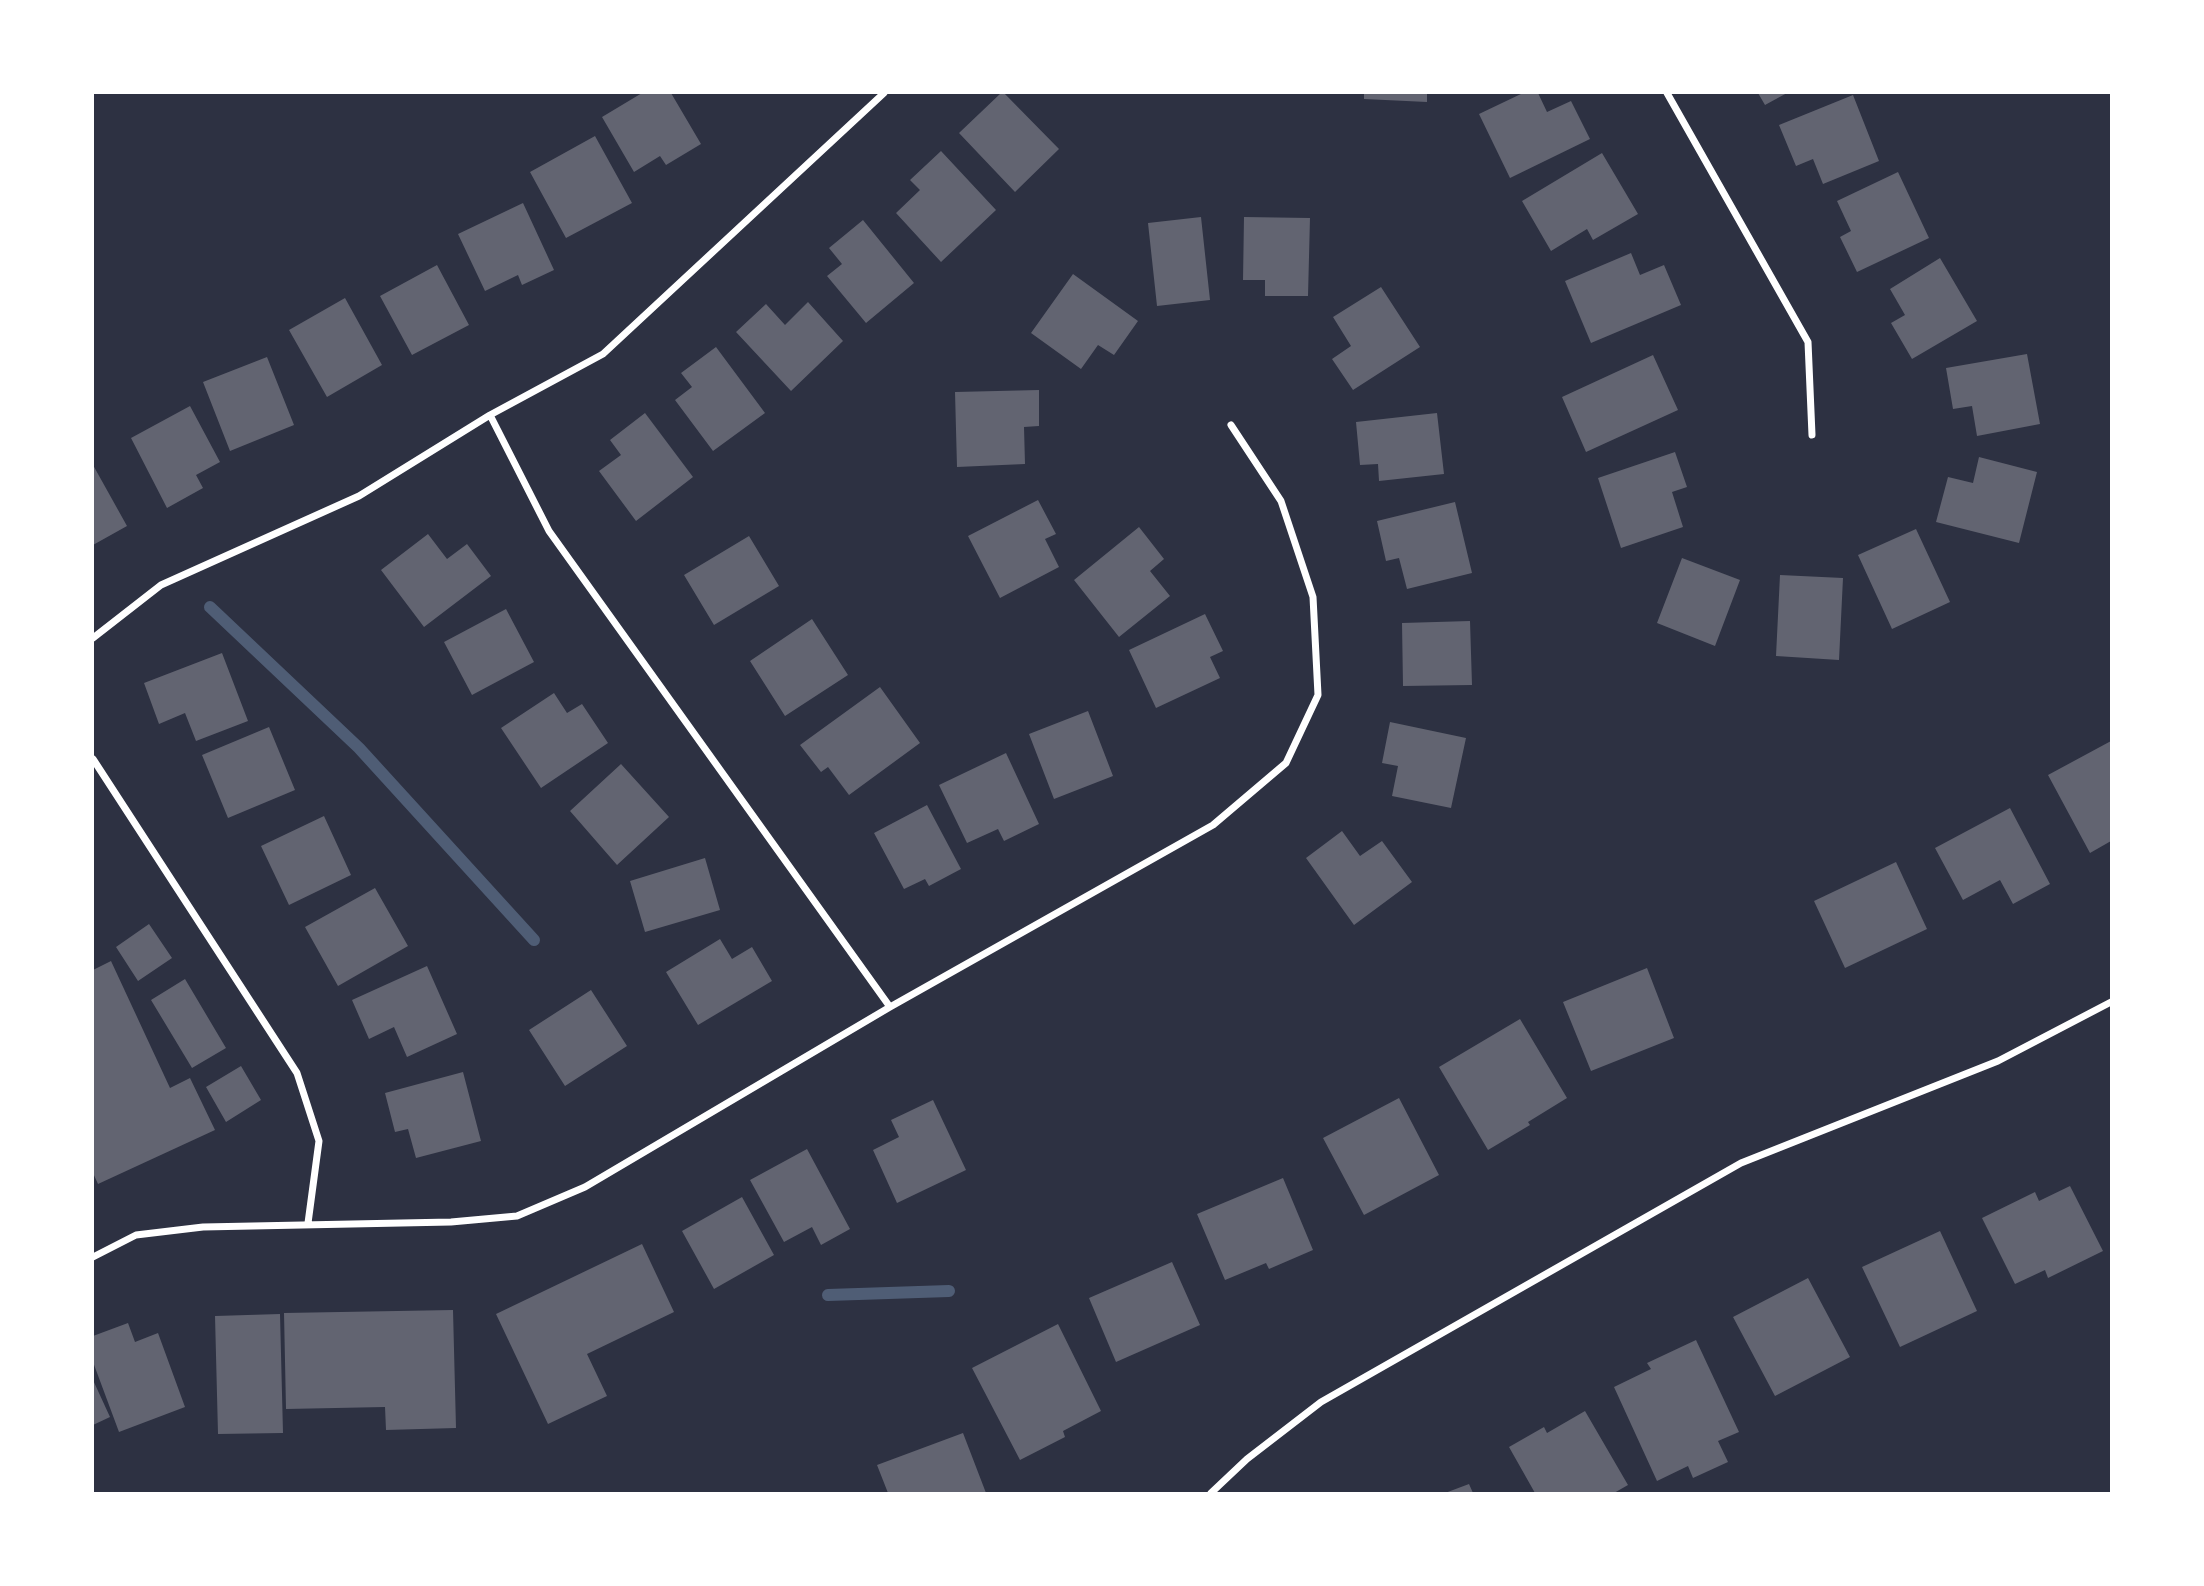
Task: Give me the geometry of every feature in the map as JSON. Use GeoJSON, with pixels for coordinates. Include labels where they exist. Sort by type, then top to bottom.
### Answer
{"type":"FeatureCollection","features":[{"type":"Feature","properties":{"kind":"street"},"geometry":{"type":"LineString","coordinates":[[93,638],[161,585],[359,496],[490,415],[603,354],[884,93]]}},
{"type":"Feature","properties":{"kind":"street"},"geometry":{"type":"LineString","coordinates":[[1667,93],[1808,342],[1812,435]]}},
{"type":"Feature","properties":{"kind":"street"},"geometry":{"type":"LineString","coordinates":[[490,415],[549,531],[890,1007]]}},
{"type":"Feature","properties":{"kind":"street"},"geometry":{"type":"LineString","coordinates":[[93,1257],[136,1235],[203,1227],[451,1222],[517,1216],[585,1187],[890,1007],[1213,825],[1286,763],[1318,695],[1313,597],[1281,501],[1231,425]]}},
{"type":"Feature","properties":{"kind":"street"},"geometry":{"type":"LineString","coordinates":[[93,759],[297,1073],[319,1141],[308,1223]]}},
{"type":"Feature","properties":{"kind":"street"},"geometry":{"type":"LineString","coordinates":[[1211,1493],[1247,1459],[1321,1402],[1741,1163],[1998,1061],[2111,1002]]}},
{"type":"Feature","properties":{"kind":"building"},"geometry":{"type":"Polygon","coordinates":[[[642,93],[671,93],[701,144],[666,165],[660,156],[634,172],[602,117],[642,93]]]}},
{"type":"Feature","properties":{"kind":"building"},"geometry":{"type":"Polygon","coordinates":[[[1001,93],[1059,149],[1015,192],[959,133],[1001,93]]]}},
{"type":"Feature","properties":{"kind":"building"},"geometry":{"type":"Polygon","coordinates":[[[1364,93],[1427,93],[1427,102],[1364,99],[1364,93]]]}},
{"type":"Feature","properties":{"kind":"building"},"geometry":{"type":"Polygon","coordinates":[[[1523,93],[1538,93],[1547,112],[1571,101],[1590,139],[1510,178],[1479,114],[1523,93]]]}},
{"type":"Feature","properties":{"kind":"building"},"geometry":{"type":"Polygon","coordinates":[[[1758,93],[1787,93],[1765,105],[1758,93]]]}},
{"type":"Feature","properties":{"kind":"building"},"geometry":{"type":"Polygon","coordinates":[[[1853,95],[1879,161],[1823,184],[1813,159],[1796,166],[1779,125],[1853,95]]]}},
{"type":"Feature","properties":{"kind":"building"},"geometry":{"type":"Polygon","coordinates":[[[595,136],[632,203],[566,238],[530,172],[595,136]]]}},
{"type":"Feature","properties":{"kind":"building"},"geometry":{"type":"Polygon","coordinates":[[[941,151],[996,210],[941,262],[896,213],[920,190],[910,180],[941,151]]]}},
{"type":"Feature","properties":{"kind":"building"},"geometry":{"type":"Polygon","coordinates":[[[1602,153],[1638,214],[1593,240],[1587,229],[1551,251],[1522,201],[1602,153]]]}},
{"type":"Feature","properties":{"kind":"building"},"geometry":{"type":"Polygon","coordinates":[[[1898,172],[1929,238],[1857,272],[1840,237],[1851,231],[1837,201],[1898,172]]]}},
{"type":"Feature","properties":{"kind":"building"},"geometry":{"type":"Polygon","coordinates":[[[523,203],[554,270],[522,285],[518,275],[485,291],[458,234],[523,203]]]}},
{"type":"Feature","properties":{"kind":"building"},"geometry":{"type":"Polygon","coordinates":[[[1201,217],[1210,300],[1157,306],[1148,223],[1201,217]]]}},
{"type":"Feature","properties":{"kind":"building"},"geometry":{"type":"Polygon","coordinates":[[[1244,217],[1310,218],[1308,296],[1265,296],[1265,280],[1243,280],[1244,217]]]}},
{"type":"Feature","properties":{"kind":"building"},"geometry":{"type":"Polygon","coordinates":[[[863,220],[914,283],[866,323],[827,276],[842,264],[829,248],[863,220]]]}},
{"type":"Feature","properties":{"kind":"building"},"geometry":{"type":"Polygon","coordinates":[[[1631,253],[1640,275],[1664,265],[1681,305],[1591,343],[1565,281],[1631,253]]]}},
{"type":"Feature","properties":{"kind":"building"},"geometry":{"type":"Polygon","coordinates":[[[1940,258],[1977,321],[1912,359],[1891,323],[1905,315],[1890,289],[1940,258]]]}},
{"type":"Feature","properties":{"kind":"building"},"geometry":{"type":"Polygon","coordinates":[[[437,265],[469,325],[412,355],[380,296],[437,265]]]}},
{"type":"Feature","properties":{"kind":"building"},"geometry":{"type":"Polygon","coordinates":[[[1073,274],[1138,321],[1114,355],[1098,345],[1081,369],[1031,333],[1073,274]]]}},
{"type":"Feature","properties":{"kind":"building"},"geometry":{"type":"Polygon","coordinates":[[[1381,287],[1420,347],[1353,390],[1332,359],[1351,346],[1333,317],[1381,287]]]}},
{"type":"Feature","properties":{"kind":"building"},"geometry":{"type":"Polygon","coordinates":[[[345,298],[382,365],[327,397],[289,330],[345,298]]]}},
{"type":"Feature","properties":{"kind":"building"},"geometry":{"type":"Polygon","coordinates":[[[808,302],[843,341],[791,391],[736,332],[766,304],[785,325],[808,302]]]}},
{"type":"Feature","properties":{"kind":"building"},"geometry":{"type":"Polygon","coordinates":[[[716,347],[765,413],[713,451],[675,400],[692,387],[681,373],[716,347]]]}},
{"type":"Feature","properties":{"kind":"building"},"geometry":{"type":"Polygon","coordinates":[[[2027,354],[2040,424],[1977,436],[1972,406],[1953,409],[1946,368],[2027,354]]]}},
{"type":"Feature","properties":{"kind":"building"},"geometry":{"type":"Polygon","coordinates":[[[1653,355],[1678,410],[1586,452],[1562,397],[1653,355]]]}},
{"type":"Feature","properties":{"kind":"building"},"geometry":{"type":"Polygon","coordinates":[[[267,357],[294,425],[230,451],[203,382],[267,357]]]}},
{"type":"Feature","properties":{"kind":"building"},"geometry":{"type":"Polygon","coordinates":[[[1039,390],[1039,426],[1024,427],[1025,464],[957,467],[955,392],[1039,390]]]}},
{"type":"Feature","properties":{"kind":"building"},"geometry":{"type":"Polygon","coordinates":[[[190,406],[220,462],[196,475],[203,488],[167,508],[131,438],[190,406]]]}},
{"type":"Feature","properties":{"kind":"building"},"geometry":{"type":"Polygon","coordinates":[[[645,413],[693,477],[636,521],[599,471],[621,455],[610,440],[645,413]]]}},
{"type":"Feature","properties":{"kind":"building"},"geometry":{"type":"Polygon","coordinates":[[[1437,413],[1444,474],[1379,481],[1378,464],[1360,465],[1356,422],[1437,413]]]}},
{"type":"Feature","properties":{"kind":"building"},"geometry":{"type":"Polygon","coordinates":[[[1675,452],[1687,487],[1672,492],[1683,527],[1621,548],[1598,478],[1675,452]]]}},
{"type":"Feature","properties":{"kind":"building"},"geometry":{"type":"Polygon","coordinates":[[[1979,457],[2037,472],[2019,543],[1936,522],[1948,477],[1973,483],[1979,457]]]}},
{"type":"Feature","properties":{"kind":"building"},"geometry":{"type":"Polygon","coordinates":[[[93,465],[127,526],[93,545],[93,465]]]}},
{"type":"Feature","properties":{"kind":"building"},"geometry":{"type":"Polygon","coordinates":[[[1038,500],[1056,534],[1045,539],[1059,567],[1000,598],[968,536],[1038,500]]]}},
{"type":"Feature","properties":{"kind":"building"},"geometry":{"type":"Polygon","coordinates":[[[1455,502],[1472,573],[1407,589],[1399,558],[1386,561],[1377,521],[1455,502]]]}},
{"type":"Feature","properties":{"kind":"building"},"geometry":{"type":"Polygon","coordinates":[[[1139,527],[1164,559],[1150,571],[1170,596],[1119,637],[1074,580],[1139,527]]]}},
{"type":"Feature","properties":{"kind":"building"},"geometry":{"type":"Polygon","coordinates":[[[1916,529],[1950,602],[1892,629],[1858,555],[1916,529]]]}},
{"type":"Feature","properties":{"kind":"building"},"geometry":{"type":"Polygon","coordinates":[[[428,534],[447,559],[467,544],[491,576],[424,627],[381,570],[428,534]]]}},
{"type":"Feature","properties":{"kind":"building"},"geometry":{"type":"Polygon","coordinates":[[[749,536],[779,586],[714,625],[684,575],[749,536]]]}},
{"type":"Feature","properties":{"kind":"building"},"geometry":{"type":"Polygon","coordinates":[[[1682,558],[1740,580],[1715,646],[1657,623],[1682,558]]]}},
{"type":"Feature","properties":{"kind":"building"},"geometry":{"type":"Polygon","coordinates":[[[1780,575],[1843,578],[1839,660],[1776,656],[1780,575]]]}},
{"type":"Feature","properties":{"kind":"building"},"geometry":{"type":"Polygon","coordinates":[[[506,609],[534,662],[472,695],[444,642],[506,609]]]}},
{"type":"Feature","properties":{"kind":"building"},"geometry":{"type":"Polygon","coordinates":[[[1205,614],[1223,651],[1210,657],[1220,678],[1156,708],[1129,650],[1205,614]]]}},
{"type":"Feature","properties":{"kind":"building"},"geometry":{"type":"Polygon","coordinates":[[[812,619],[848,675],[785,716],[750,661],[812,619]]]}},
{"type":"Feature","properties":{"kind":"building"},"geometry":{"type":"Polygon","coordinates":[[[1470,621],[1472,685],[1403,686],[1402,623],[1470,621]]]}},
{"type":"Feature","properties":{"kind":"building"},"geometry":{"type":"Polygon","coordinates":[[[222,653],[248,721],[196,741],[185,713],[159,724],[144,683],[222,653]]]}},
{"type":"Feature","properties":{"kind":"building"},"geometry":{"type":"Polygon","coordinates":[[[880,687],[920,743],[849,795],[828,767],[821,772],[800,745],[880,687]]]}},
{"type":"Feature","properties":{"kind":"building"},"geometry":{"type":"Polygon","coordinates":[[[554,693],[567,713],[582,704],[608,743],[541,788],[501,728],[554,693]]]}},
{"type":"Feature","properties":{"kind":"building"},"geometry":{"type":"Polygon","coordinates":[[[1088,711],[1113,776],[1054,799],[1029,734],[1088,711]]]}},
{"type":"Feature","properties":{"kind":"building"},"geometry":{"type":"Polygon","coordinates":[[[1390,722],[1466,738],[1451,808],[1392,796],[1398,766],[1382,763],[1390,722]]]}},
{"type":"Feature","properties":{"kind":"building"},"geometry":{"type":"Polygon","coordinates":[[[269,727],[295,790],[228,818],[202,755],[269,727]]]}},
{"type":"Feature","properties":{"kind":"building"},"geometry":{"type":"Polygon","coordinates":[[[2111,741],[2111,841],[2090,853],[2048,775],[2111,741]]]}},
{"type":"Feature","properties":{"kind":"building"},"geometry":{"type":"Polygon","coordinates":[[[1006,753],[1039,824],[1004,841],[998,829],[967,843],[939,785],[1006,753]]]}},
{"type":"Feature","properties":{"kind":"building"},"geometry":{"type":"Polygon","coordinates":[[[621,764],[669,817],[617,865],[570,811],[621,764]]]}},
{"type":"Feature","properties":{"kind":"building"},"geometry":{"type":"Polygon","coordinates":[[[927,805],[961,869],[929,886],[925,879],[904,889],[874,833],[927,805]]]}},
{"type":"Feature","properties":{"kind":"building"},"geometry":{"type":"Polygon","coordinates":[[[2010,808],[2050,884],[2013,904],[2000,880],[1963,900],[1935,848],[2010,808]]]}},
{"type":"Feature","properties":{"kind":"building"},"geometry":{"type":"Polygon","coordinates":[[[324,816],[351,875],[289,905],[261,846],[324,816]]]}},
{"type":"Feature","properties":{"kind":"building"},"geometry":{"type":"Polygon","coordinates":[[[1342,831],[1360,856],[1382,841],[1412,882],[1354,925],[1306,858],[1342,831]]]}},
{"type":"Feature","properties":{"kind":"building"},"geometry":{"type":"Polygon","coordinates":[[[705,858],[720,910],[645,932],[630,881],[705,858]]]}},
{"type":"Feature","properties":{"kind":"building"},"geometry":{"type":"Polygon","coordinates":[[[1896,862],[1927,929],[1845,968],[1814,901],[1896,862]]]}},
{"type":"Feature","properties":{"kind":"building"},"geometry":{"type":"Polygon","coordinates":[[[375,888],[408,946],[338,986],[305,927],[375,888]]]}},
{"type":"Feature","properties":{"kind":"building"},"geometry":{"type":"Polygon","coordinates":[[[149,924],[172,958],[138,981],[116,947],[149,924]]]}},
{"type":"Feature","properties":{"kind":"building"},"geometry":{"type":"Polygon","coordinates":[[[720,939],[732,959],[752,947],[772,981],[698,1025],[666,972],[720,939]]]}},
{"type":"Feature","properties":{"kind":"building"},"geometry":{"type":"Polygon","coordinates":[[[111,961],[170,1088],[190,1078],[215,1130],[98,1184],[93,1173],[93,970],[111,961]]]}},
{"type":"Feature","properties":{"kind":"building"},"geometry":{"type":"Polygon","coordinates":[[[427,966],[457,1034],[407,1057],[394,1027],[369,1039],[352,1000],[427,966]]]}},
{"type":"Feature","properties":{"kind":"building"},"geometry":{"type":"Polygon","coordinates":[[[1647,968],[1674,1038],[1591,1071],[1563,1002],[1647,968]]]}},
{"type":"Feature","properties":{"kind":"building"},"geometry":{"type":"Polygon","coordinates":[[[185,979],[226,1048],[192,1068],[151,1000],[185,979]]]}},
{"type":"Feature","properties":{"kind":"building"},"geometry":{"type":"Polygon","coordinates":[[[591,990],[627,1046],[565,1086],[529,1030],[591,990]]]}},
{"type":"Feature","properties":{"kind":"building"},"geometry":{"type":"Polygon","coordinates":[[[1520,1019],[1567,1098],[1528,1122],[1530,1125],[1488,1150],[1439,1067],[1520,1019]]]}},
{"type":"Feature","properties":{"kind":"building"},"geometry":{"type":"Polygon","coordinates":[[[241,1066],[261,1100],[226,1122],[206,1087],[241,1066]]]}},
{"type":"Feature","properties":{"kind":"building"},"geometry":{"type":"Polygon","coordinates":[[[463,1072],[481,1141],[416,1158],[408,1129],[395,1132],[385,1093],[463,1072]]]}},
{"type":"Feature","properties":{"kind":"building"},"geometry":{"type":"Polygon","coordinates":[[[1399,1098],[1439,1175],[1364,1215],[1323,1138],[1399,1098]]]}},
{"type":"Feature","properties":{"kind":"building"},"geometry":{"type":"Polygon","coordinates":[[[933,1100],[966,1170],[897,1203],[873,1150],[899,1137],[891,1120],[933,1100]]]}},
{"type":"Feature","properties":{"kind":"building"},"geometry":{"type":"Polygon","coordinates":[[[807,1149],[850,1229],[821,1245],[812,1227],[784,1242],[750,1180],[807,1149]]]}},
{"type":"Feature","properties":{"kind":"building"},"geometry":{"type":"Polygon","coordinates":[[[1283,1178],[1313,1250],[1269,1269],[1266,1263],[1225,1280],[1197,1214],[1283,1178]]]}},
{"type":"Feature","properties":{"kind":"building"},"geometry":{"type":"Polygon","coordinates":[[[2070,1186],[2103,1251],[2048,1278],[2045,1270],[2015,1284],[1982,1218],[2035,1192],[2039,1201],[2070,1186]]]}},
{"type":"Feature","properties":{"kind":"building"},"geometry":{"type":"Polygon","coordinates":[[[742,1197],[774,1255],[714,1289],[682,1231],[742,1197]]]}},
{"type":"Feature","properties":{"kind":"building"},"geometry":{"type":"Polygon","coordinates":[[[1940,1231],[1977,1311],[1900,1347],[1862,1267],[1940,1231]]]}},
{"type":"Feature","properties":{"kind":"building"},"geometry":{"type":"Polygon","coordinates":[[[642,1244],[674,1312],[587,1354],[607,1396],[548,1424],[496,1314],[642,1244]]]}},
{"type":"Feature","properties":{"kind":"building"},"geometry":{"type":"Polygon","coordinates":[[[1172,1262],[1200,1325],[1116,1362],[1089,1298],[1172,1262]]]}},
{"type":"Feature","properties":{"kind":"building"},"geometry":{"type":"Polygon","coordinates":[[[1808,1278],[1850,1357],[1775,1396],[1733,1317],[1808,1278]]]}},
{"type":"Feature","properties":{"kind":"building"},"geometry":{"type":"Polygon","coordinates":[[[453,1310],[456,1428],[386,1430],[385,1407],[286,1409],[284,1313],[453,1310]]]}},
{"type":"Feature","properties":{"kind":"building"},"geometry":{"type":"Polygon","coordinates":[[[280,1314],[283,1433],[218,1434],[215,1316],[280,1314]]]}},
{"type":"Feature","properties":{"kind":"building"},"geometry":{"type":"Polygon","coordinates":[[[128,1323],[135,1342],[158,1333],[185,1407],[119,1432],[93,1362],[93,1336],[128,1323]]]}},
{"type":"Feature","properties":{"kind":"building"},"geometry":{"type":"Polygon","coordinates":[[[1058,1324],[1101,1411],[1063,1431],[1065,1437],[1020,1460],[972,1368],[1058,1324]]]}},
{"type":"Feature","properties":{"kind":"building"},"geometry":{"type":"Polygon","coordinates":[[[1696,1340],[1739,1432],[1718,1441],[1728,1462],[1693,1478],[1688,1466],[1657,1481],[1614,1387],[1651,1369],[1647,1363],[1696,1340]]]}},
{"type":"Feature","properties":{"kind":"building"},"geometry":{"type":"Polygon","coordinates":[[[93,1380],[110,1417],[93,1425],[93,1380]]]}},
{"type":"Feature","properties":{"kind":"building"},"geometry":{"type":"Polygon","coordinates":[[[1585,1411],[1628,1485],[1614,1493],[1535,1493],[1509,1447],[1544,1427],[1547,1433],[1585,1411]]]}},
{"type":"Feature","properties":{"kind":"building"},"geometry":{"type":"Polygon","coordinates":[[[963,1433],[986,1493],[888,1493],[877,1465],[963,1433]]]}},
{"type":"Feature","properties":{"kind":"building"},"geometry":{"type":"Polygon","coordinates":[[[1469,1484],[1473,1493],[1445,1493],[1469,1484]]]}},
{"type":"Feature","properties":{"kind":"waterway"},"geometry":{"type":"LineString","coordinates":[[210,607],[359,748],[534,940]]}},
{"type":"Feature","properties":{"kind":"waterway"},"geometry":{"type":"LineString","coordinates":[[828,1295],[949,1291]]}}]}
